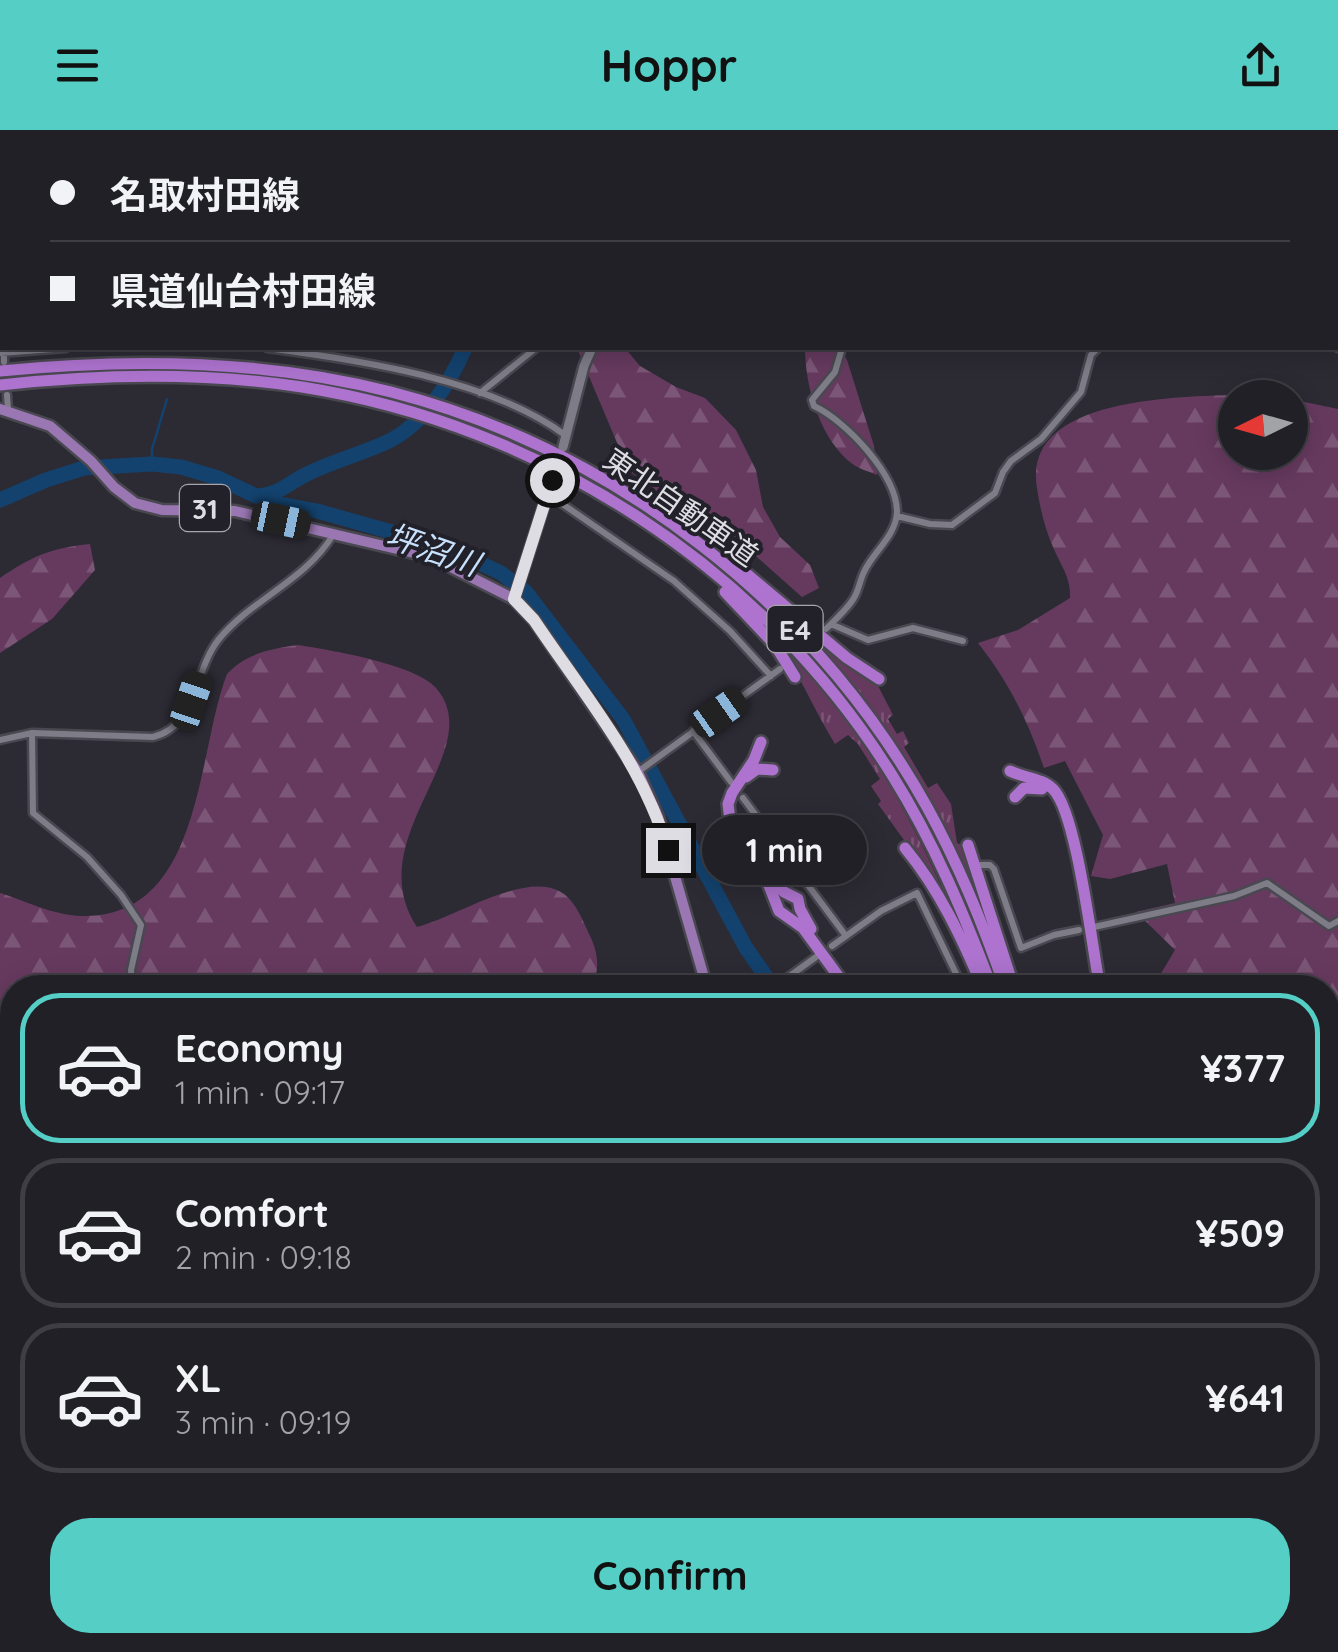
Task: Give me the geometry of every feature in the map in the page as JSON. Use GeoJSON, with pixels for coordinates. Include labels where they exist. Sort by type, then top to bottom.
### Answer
{"type":"FeatureCollection","features":[{"type":"Feature","properties":{"kind":"highway","name":"東北自動車道"},"geometry":{"type":"LineString","coordinates":[[2,367],[224,366],[292,373],[417,399],[540,446],[700,544],[762,596],[823,658],[926,807],[963,880],[1001,975]]}},
{"type":"Feature","properties":{"kind":"highway","name":"東北自動車道"},"geometry":{"type":"LineString","coordinates":[[4,390],[142,376],[302,387],[432,419],[535,459],[632,505],[754,607],[842,703],[915,814],[955,895],[987,975]]}},
{"type":"Feature","properties":{"kind":"highway"},"geometry":{"type":"LineString","coordinates":[[632,505],[650,532],[731,597],[775,645],[795,677]]}},
{"type":"Feature","properties":{"kind":"highway"},"geometry":{"type":"LineString","coordinates":[[632,505],[668,515],[879,679]]}},
{"type":"Feature","properties":{"kind":"highway"},"geometry":{"type":"LineString","coordinates":[[760,742],[754,760],[732,793],[728,816],[732,828],[768,883],[779,912],[803,928],[840,975]]}},
{"type":"Feature","properties":{"kind":"highway"},"geometry":{"type":"LineString","coordinates":[[773,770],[756,769],[742,782],[732,807],[736,826],[770,878],[798,899],[804,918],[841,975]]}},
{"type":"Feature","properties":{"kind":"highway"},"geometry":{"type":"LineString","coordinates":[[1010,770],[1048,785],[1062,802],[1072,833],[1095,975]]}},
{"type":"Feature","properties":{"kind":"highway"},"geometry":{"type":"LineString","coordinates":[[1016,797],[1024,788],[1046,791],[1065,821],[1095,975]]}},
{"type":"Feature","properties":{"kind":"highway"},"geometry":{"type":"LineString","coordinates":[[968,845],[1010,975]]}},
{"type":"Feature","properties":{"kind":"highway"},"geometry":{"type":"LineString","coordinates":[[904,848],[948,911],[976,975]]}},
{"type":"Feature","properties":{"kind":"main road"},"geometry":{"type":"LineString","coordinates":[[563,447],[591,350]]}},
{"type":"Feature","properties":{"kind":"main road","name":"31"},"geometry":{"type":"LineString","coordinates":[[4,409],[50,426],[114,488],[148,508],[235,511],[334,532],[431,557],[514,598],[534,620],[640,770],[658,816],[703,975]]}},
{"type":"Feature","properties":{"kind":"main road"},"geometry":{"type":"LineString","coordinates":[[514,598],[552,480]]}},
{"type":"Feature","properties":{"kind":"street"},"geometry":{"type":"LineString","coordinates":[[2,367],[2,352],[34,350]]}},
{"type":"Feature","properties":{"kind":"street"},"geometry":{"type":"LineString","coordinates":[[281,350],[353,360],[457,386],[554,427],[566,436]]}},
{"type":"Feature","properties":{"kind":"street"},"geometry":{"type":"LineString","coordinates":[[478,394],[533,350]]}},
{"type":"Feature","properties":{"kind":"street"},"geometry":{"type":"LineString","coordinates":[[841,350],[835,372],[812,400],[849,429],[866,449],[895,496],[897,516],[888,537],[866,568],[857,593],[829,626],[868,640],[913,628],[964,641]]}},
{"type":"Feature","properties":{"kind":"street"},"geometry":{"type":"LineString","coordinates":[[897,516],[930,524],[952,524],[995,492],[1012,460],[1041,438],[1081,392],[1091,355],[1096,350]]}},
{"type":"Feature","properties":{"kind":"street"},"geometry":{"type":"LineString","coordinates":[[4,390],[4,409]]}},
{"type":"Feature","properties":{"kind":"street"},"geometry":{"type":"LineString","coordinates":[[548,494],[674,581],[730,631],[771,676]]}},
{"type":"Feature","properties":{"kind":"street"},"geometry":{"type":"LineString","coordinates":[[0,740],[32,733],[153,737],[168,733],[183,719],[206,660],[221,636],[302,572],[334,532]]}},
{"type":"Feature","properties":{"kind":"street"},"geometry":{"type":"LineString","coordinates":[[640,770],[780,669]]}},
{"type":"Feature","properties":{"kind":"street"},"geometry":{"type":"LineString","coordinates":[[693,732],[730,782]]}},
{"type":"Feature","properties":{"kind":"street"},"geometry":{"type":"LineString","coordinates":[[32,733],[33,813],[87,858],[141,925],[131,975]]}},
{"type":"Feature","properties":{"kind":"street"},"geometry":{"type":"LineString","coordinates":[[742,798],[846,936]]}},
{"type":"Feature","properties":{"kind":"street"},"geometry":{"type":"LineString","coordinates":[[980,865],[994,869],[1021,948],[1080,930]]}},
{"type":"Feature","properties":{"kind":"street"},"geometry":{"type":"LineString","coordinates":[[1094,928],[1234,896],[1267,883],[1329,926],[1338,921]]}},
{"type":"Feature","properties":{"kind":"street"},"geometry":{"type":"LineString","coordinates":[[832,946],[881,911],[927,889]]}},
{"type":"Feature","properties":{"kind":"street"},"geometry":{"type":"LineString","coordinates":[[917,894],[956,975]]}},
{"type":"Feature","properties":{"kind":"street"},"geometry":{"type":"LineString","coordinates":[[791,975],[816,958]]}},
{"type":"Feature","properties":{"kind":"green space"},"geometry":{"type":"Polygon","coordinates":[[[578,350],[627,350],[640,366],[705,398],[736,430],[756,470],[763,507],[780,537],[810,565],[819,588],[802,597],[713,518],[662,495],[629,471],[578,350]]]}},
{"type":"Feature","properties":{"kind":"green space"},"geometry":{"type":"Polygon","coordinates":[[[805,350],[841,350],[874,446],[877,475],[856,466],[832,442],[817,412],[805,350]]]}},
{"type":"Feature","properties":{"kind":"green space"},"geometry":{"type":"Polygon","coordinates":[[[1218,396],[1218,470],[1308,470],[1308,403],[1338,409],[1338,975],[1160,975],[1175,950],[1136,912],[1175,903],[1167,864],[1110,879],[1091,876],[1103,835],[1065,761],[1044,768],[1017,703],[978,643],[1018,630],[1070,598],[1037,488],[1039,456],[1057,432],[1086,416],[1162,399],[1218,396]]]}},
{"type":"Feature","properties":{"kind":"green space"},"geometry":{"type":"Polygon","coordinates":[[[90,544],[95,570],[52,619],[0,653],[0,578],[42,554],[90,544]]]}},
{"type":"Feature","properties":{"kind":"green space"},"geometry":{"type":"Polygon","coordinates":[[[810,634],[876,682],[893,715],[888,719],[897,734],[903,731],[909,743],[904,747],[928,788],[937,783],[951,804],[957,843],[964,846],[976,895],[937,815],[877,719],[810,634]]]}},
{"type":"Feature","properties":{"kind":"green space"},"geometry":{"type":"Polygon","coordinates":[[[298,645],[330,650],[410,672],[436,688],[448,712],[448,739],[411,829],[403,861],[403,894],[417,927],[527,887],[559,891],[578,911],[595,949],[596,975],[0,975],[0,893],[81,916],[121,910],[151,891],[173,862],[188,826],[227,674],[243,661],[298,645]]]}},
{"type":"Feature","properties":{"kind":"green space"},"geometry":{"type":"Polygon","coordinates":[[[782,649],[833,701],[856,732],[898,800],[948,901],[878,804],[881,801],[871,786],[880,779],[858,744],[848,735],[835,744],[782,649]]]}},
{"type":"Feature","properties":{"kind":"waterway"},"geometry":{"type":"LineString","coordinates":[[259,496],[400,435],[434,402],[464,350]]}},
{"type":"Feature","properties":{"kind":"waterway"},"geometry":{"type":"LineString","coordinates":[[152,464],[152,449],[167,399]]}},
{"type":"Feature","properties":{"kind":"waterway","name":"坪沼川"},"geometry":{"type":"LineString","coordinates":[[0,500],[84,468],[152,464],[181,467],[218,478],[269,502],[317,511],[445,547],[501,573],[526,592],[623,719],[746,948],[765,975]]}},
{"type":"Feature","properties":{"kind":"tunnel"},"geometry":{"type":"LineString","coordinates":[[785,664],[821,633]]}},
{"type":"Feature","properties":{"kind":"route"},"geometry":{"type":"LineString","coordinates":[[552,480],[514,599],[534,620],[638,772],[668,850]]}}]}
